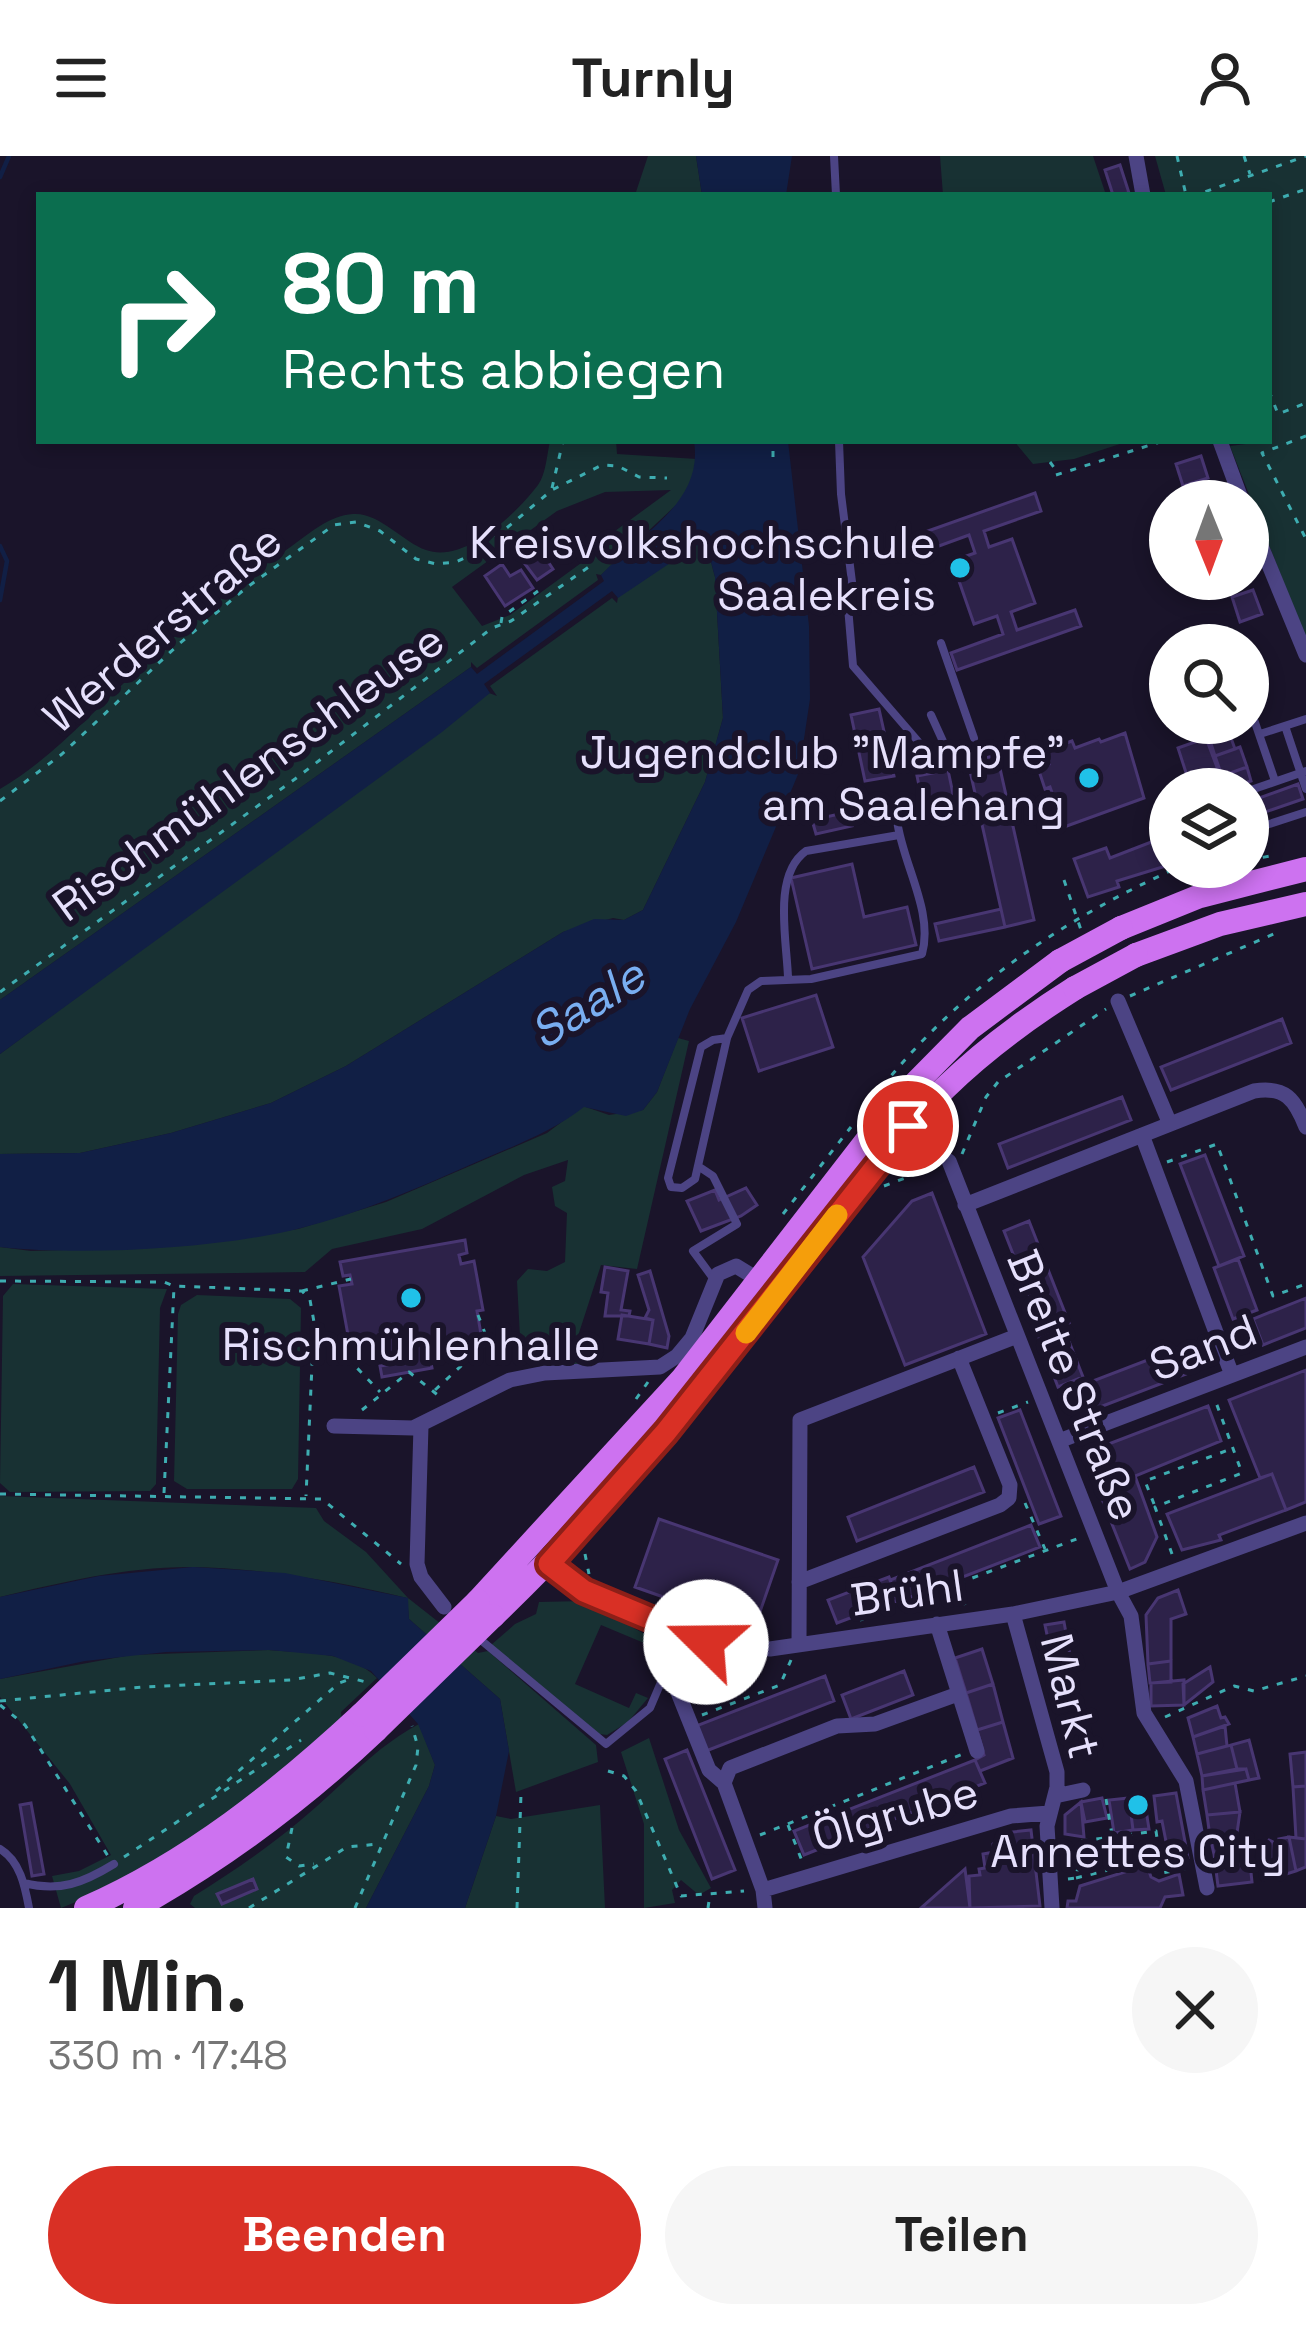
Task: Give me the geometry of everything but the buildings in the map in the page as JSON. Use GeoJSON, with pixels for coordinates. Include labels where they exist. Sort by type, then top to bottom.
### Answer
{"type":"FeatureCollection","features":[{"type":"Feature","properties":{"kind":"main road"},"geometry":{"type":"LineString","coordinates":[[540,1554],[895,1104],[970,1028],[1060,961],[1121,928],[1200,896],[1306,869]]}},
{"type":"Feature","properties":{"kind":"main road"},"geometry":{"type":"LineString","coordinates":[[135,1908],[253,1836],[296,1803],[368,1723],[666,1432],[908,1126],[975,1060],[1021,1022],[1136,955],[1220,924],[1306,904]]}},
{"type":"Feature","properties":{"kind":"main road"},"geometry":{"type":"LineString","coordinates":[[86,1908],[166,1867],[249,1813],[368,1723]]}},
{"type":"Feature","properties":{"kind":"street"},"geometry":{"type":"LineString","coordinates":[[1136,156],[1142,192]]}},
{"type":"Feature","properties":{"kind":"street"},"geometry":{"type":"LineString","coordinates":[[1221,444],[1234,480]]}},
{"type":"Feature","properties":{"kind":"street"},"geometry":{"type":"LineString","coordinates":[[1269,565],[1306,655]]}},
{"type":"Feature","properties":{"kind":"street"},"geometry":{"type":"LineString","coordinates":[[1118,1001],[1170,1124]]}},
{"type":"Feature","properties":{"kind":"street","name":"Breite Straße"},"geometry":{"type":"LineString","coordinates":[[965,1205],[1268,1089],[1290,1096],[1306,1127]]}},
{"type":"Feature","properties":{"kind":"street"},"geometry":{"type":"LineString","coordinates":[[1142,1135],[1232,1375]]}},
{"type":"Feature","properties":{"kind":"street","name":"Breite Straße"},"geometry":{"type":"LineString","coordinates":[[949,1162],[1118,1592]]}},
{"type":"Feature","properties":{"kind":"street"},"geometry":{"type":"LineString","coordinates":[[334,1426],[421,1426],[520,1377],[564,1371],[637,1371],[670,1362],[692,1338],[714,1279],[723,1269],[736,1266],[759,1280]]}},
{"type":"Feature","properties":{"kind":"street"},"geometry":{"type":"LineString","coordinates":[[794,1644],[800,1420],[1017,1336]]}},
{"type":"Feature","properties":{"kind":"street","name":"Sand"},"geometry":{"type":"LineString","coordinates":[[1059,1441],[1306,1347]]}},
{"type":"Feature","properties":{"kind":"street"},"geometry":{"type":"LineString","coordinates":[[799,1582],[1000,1505],[1011,1491],[959,1358]]}},
{"type":"Feature","properties":{"kind":"street"},"geometry":{"type":"LineString","coordinates":[[421,1426],[416,1535],[421,1577],[444,1607]]}},
{"type":"Feature","properties":{"kind":"street","name":"Brühl"},"geometry":{"type":"LineString","coordinates":[[540,1554],[584,1591],[728,1648],[794,1644],[1013,1614],[1118,1592],[1306,1523]]}},
{"type":"Feature","properties":{"kind":"street","name":"Markt"},"geometry":{"type":"LineString","coordinates":[[1118,1592],[1131,1616],[1144,1713],[1152,1722]]}},
{"type":"Feature","properties":{"kind":"street","name":"Markt"},"geometry":{"type":"LineString","coordinates":[[1013,1614],[1055,1759],[1055,1796],[1049,1813]]}},
{"type":"Feature","properties":{"kind":"street"},"geometry":{"type":"LineString","coordinates":[[937,1624],[976,1750]]}},
{"type":"Feature","properties":{"kind":"street","name":"Ölgrube"},"geometry":{"type":"LineString","coordinates":[[667,1675],[675,1684],[709,1770],[724,1783],[764,1899],[808,1876],[1011,1816],[1049,1813]]}},
{"type":"Feature","properties":{"kind":"street"},"geometry":{"type":"LineString","coordinates":[[724,1783],[730,1768],[846,1724],[875,1724],[958,1694]]}},
{"type":"Feature","properties":{"kind":"street"},"geometry":{"type":"LineString","coordinates":[[1152,1722],[1186,1781],[1207,1888]]}},
{"type":"Feature","properties":{"kind":"street","name":"Markt"},"geometry":{"type":"LineString","coordinates":[[1055,1796],[1083,1790]]}},
{"type":"Feature","properties":{"kind":"street"},"geometry":{"type":"LineString","coordinates":[[1049,1813],[1052,1908]]}},
{"type":"Feature","properties":{"kind":"lane"},"geometry":{"type":"LineString","coordinates":[[834,156],[836,192]]}},
{"type":"Feature","properties":{"kind":"lane"},"geometry":{"type":"LineString","coordinates":[[839,444],[852,582],[848,607],[853,666],[929,754]]}},
{"type":"Feature","properties":{"kind":"lane"},"geometry":{"type":"LineString","coordinates":[[941,643],[974,738]]}},
{"type":"Feature","properties":{"kind":"lane"},"geometry":{"type":"LineString","coordinates":[[931,715],[946,748]]}},
{"type":"Feature","properties":{"kind":"lane"},"geometry":{"type":"LineString","coordinates":[[1269,731],[1306,718]]}},
{"type":"Feature","properties":{"kind":"lane"},"geometry":{"type":"LineString","coordinates":[[1285,726],[1306,789]]}},
{"type":"Feature","properties":{"kind":"lane"},"geometry":{"type":"LineString","coordinates":[[1263,744],[1275,782]]}},
{"type":"Feature","properties":{"kind":"lane"},"geometry":{"type":"LineString","coordinates":[[1269,784],[1303,772]]}},
{"type":"Feature","properties":{"kind":"lane"},"geometry":{"type":"LineString","coordinates":[[1269,824],[1306,812]]}},
{"type":"Feature","properties":{"kind":"lane"},"geometry":{"type":"LineString","coordinates":[[727,1038],[701,1047],[668,1183],[671,1187],[689,1186],[698,1166],[727,1038],[748,990],[761,981],[811,979],[922,954],[926,941],[916,887],[897,820]]}},
{"type":"Feature","properties":{"kind":"lane"},"geometry":{"type":"LineString","coordinates":[[788,979],[786,886],[795,859],[806,851],[899,835]]}},
{"type":"Feature","properties":{"kind":"lane"},"geometry":{"type":"LineString","coordinates":[[698,1166],[713,1176],[736,1224],[693,1251],[714,1279]]}},
{"type":"Feature","properties":{"kind":"lane"},"geometry":{"type":"LineString","coordinates":[[444,1607],[606,1744],[650,1708],[682,1633]]}},
{"type":"Feature","properties":{"kind":"lane"},"geometry":{"type":"LineString","coordinates":[[0,1849],[13,1859],[25,1883],[29,1908]]}},
{"type":"Feature","properties":{"kind":"lane"},"geometry":{"type":"LineString","coordinates":[[25,1883],[47,1889],[67,1887],[114,1864]]}},
{"type":"Feature","properties":{"kind":"path"},"geometry":{"type":"LineString","coordinates":[[1177,156],[1185,192]]}},
{"type":"Feature","properties":{"kind":"path"},"geometry":{"type":"LineString","coordinates":[[1244,156],[1250,176]]}},
{"type":"Feature","properties":{"kind":"path"},"geometry":{"type":"LineString","coordinates":[[1196,192],[1306,156]]}},
{"type":"Feature","properties":{"kind":"path"},"geometry":{"type":"LineString","coordinates":[[1272,201],[1306,189]]}},
{"type":"Feature","properties":{"kind":"path"},"geometry":{"type":"LineString","coordinates":[[1272,399],[1278,414],[1306,403]]}},
{"type":"Feature","properties":{"kind":"path"},"geometry":{"type":"LineString","coordinates":[[1306,436],[1262,453],[1306,539]]}},
{"type":"Feature","properties":{"kind":"path"},"geometry":{"type":"LineString","coordinates":[[552,490],[562,444]]}},
{"type":"Feature","properties":{"kind":"path"},"geometry":{"type":"LineString","coordinates":[[773,444],[773,457]]}},
{"type":"Feature","properties":{"kind":"path"},"geometry":{"type":"LineString","coordinates":[[1121,444],[1125,454]]}},
{"type":"Feature","properties":{"kind":"path"},"geometry":{"type":"LineString","coordinates":[[1050,462],[1058,475],[1154,444]]}},
{"type":"Feature","properties":{"kind":"path","name":"Werderstraße"},"geometry":{"type":"LineString","coordinates":[[0,801],[62,754],[196,630],[334,525],[356,522],[380,531],[416,559],[456,562],[478,552],[552,490],[602,465],[618,466],[639,477],[667,478]]}},
{"type":"Feature","properties":{"kind":"path","name":"Rischmühlenschleuse"},"geometry":{"type":"LineString","coordinates":[[0,992],[500,625],[592,564]]}},
{"type":"Feature","properties":{"kind":"path"},"geometry":{"type":"LineString","coordinates":[[500,625],[502,617],[538,591]]}},
{"type":"Feature","properties":{"kind":"path"},"geometry":{"type":"LineString","coordinates":[[1064,880],[1076,920],[1149,882]]}},
{"type":"Feature","properties":{"kind":"path"},"geometry":{"type":"LineString","coordinates":[[871,1191],[964,1153],[986,1097],[998,1082],[1118,1001],[1290,926]]}},
{"type":"Feature","properties":{"kind":"path"},"geometry":{"type":"LineString","coordinates":[[1154,1167],[1217,1144],[1273,1296],[1306,1284]]}},
{"type":"Feature","properties":{"kind":"path"},"geometry":{"type":"LineString","coordinates":[[0,1281],[164,1282],[302,1291],[351,1279]]}},
{"type":"Feature","properties":{"kind":"path"},"geometry":{"type":"LineString","coordinates":[[164,1495],[174,1286]]}},
{"type":"Feature","properties":{"kind":"path"},"geometry":{"type":"LineString","coordinates":[[302,1291],[310,1300],[314,1322],[306,1496]]}},
{"type":"Feature","properties":{"kind":"path"},"geometry":{"type":"LineString","coordinates":[[478,1316],[488,1341],[520,1377]]}},
{"type":"Feature","properties":{"kind":"path"},"geometry":{"type":"LineString","coordinates":[[314,1322],[381,1393]]}},
{"type":"Feature","properties":{"kind":"path"},"geometry":{"type":"LineString","coordinates":[[433,1392],[488,1341]]}},
{"type":"Feature","properties":{"kind":"path"},"geometry":{"type":"LineString","coordinates":[[352,1427],[357,1415],[410,1372],[453,1408]]}},
{"type":"Feature","properties":{"kind":"path"},"geometry":{"type":"LineString","coordinates":[[1155,1507],[1242,1473],[1209,1384]]}},
{"type":"Feature","properties":{"kind":"path"},"geometry":{"type":"LineString","coordinates":[[984,1419],[1041,1397]]}},
{"type":"Feature","properties":{"kind":"path"},"geometry":{"type":"LineString","coordinates":[[1179,1573],[1145,1481],[1233,1449]]}},
{"type":"Feature","properties":{"kind":"path"},"geometry":{"type":"LineString","coordinates":[[1011,1491],[1023,1500],[1046,1551]]}},
{"type":"Feature","properties":{"kind":"path"},"geometry":{"type":"LineString","coordinates":[[0,1494],[322,1499],[421,1577]]}},
{"type":"Feature","properties":{"kind":"path"},"geometry":{"type":"LineString","coordinates":[[856,1621],[1095,1533]]}},
{"type":"Feature","properties":{"kind":"path"},"geometry":{"type":"LineString","coordinates":[[584,1550],[587,1571],[598,1587]]}},
{"type":"Feature","properties":{"kind":"path"},"geometry":{"type":"LineString","coordinates":[[955,1586],[973,1619]]}},
{"type":"Feature","properties":{"kind":"path"},"geometry":{"type":"LineString","coordinates":[[689,1720],[779,1685],[794,1644]]}},
{"type":"Feature","properties":{"kind":"path"},"geometry":{"type":"LineString","coordinates":[[0,1703],[143,1687],[291,1680],[314,1673],[352,1678],[339,1683],[208,1798]]}},
{"type":"Feature","properties":{"kind":"path"},"geometry":{"type":"LineString","coordinates":[[1152,1722],[1234,1686],[1254,1691],[1306,1676]]}},
{"type":"Feature","properties":{"kind":"path"},"geometry":{"type":"LineString","coordinates":[[0,1703],[26,1725],[114,1864],[304,1739]]}},
{"type":"Feature","properties":{"kind":"path"},"geometry":{"type":"LineString","coordinates":[[355,1908],[416,1765],[418,1747]]}},
{"type":"Feature","properties":{"kind":"path"},"geometry":{"type":"LineString","coordinates":[[744,1841],[976,1750]]}},
{"type":"Feature","properties":{"kind":"path"},"geometry":{"type":"LineString","coordinates":[[608,1771],[624,1775],[636,1791],[681,1896],[764,1899]]}},
{"type":"Feature","properties":{"kind":"path"},"geometry":{"type":"LineString","coordinates":[[517,1908],[521,1794]]}},
{"type":"Feature","properties":{"kind":"path"},"geometry":{"type":"LineString","coordinates":[[1106,1799],[1112,1837]]}},
{"type":"Feature","properties":{"kind":"path"},"geometry":{"type":"LineString","coordinates":[[788,1823],[808,1876]]}},
{"type":"Feature","properties":{"kind":"path"},"geometry":{"type":"LineString","coordinates":[[293,1825],[286,1857],[299,1866],[316,1865]]}},
{"type":"Feature","properties":{"kind":"path"},"geometry":{"type":"LineString","coordinates":[[1076,1878],[1082,1841],[1156,1832],[1162,1873],[1202,1865]]}},
{"type":"Feature","properties":{"kind":"path"},"geometry":{"type":"LineString","coordinates":[[249,1908],[347,1847],[383,1845]]}},
{"type":"Feature","properties":{"kind":"path"},"geometry":{"type":"LineString","coordinates":[[1050,1883],[1160,1857]]}},
{"type":"Feature","properties":{"kind":"path"},"geometry":{"type":"LineString","coordinates":[[708,1908],[710,1894]]}},
{"type":"Feature","properties":{"kind":"green space"},"geometry":{"type":"Polygon","coordinates":[[[648,156],[696,156],[702,192],[636,192],[648,156]]]}},
{"type":"Feature","properties":{"kind":"green space"},"geometry":{"type":"Polygon","coordinates":[[[940,156],[1093,156],[1105,192],[943,192],[940,156]]]}},
{"type":"Feature","properties":{"kind":"green space"},"geometry":{"type":"Polygon","coordinates":[[[1155,156],[1306,156],[1306,639],[1269,545],[1269,480],[1243,480],[1230,446],[1272,444],[1272,192],[1165,192],[1155,156]]]}},
{"type":"Feature","properties":{"kind":"green space"},"geometry":{"type":"Polygon","coordinates":[[[549,444],[616,444],[617,454],[697,459],[688,494],[601,575],[596,574],[598,580],[477,668],[471,662],[471,667],[0,1000],[0,789],[55,748],[211,606],[319,526],[344,515],[363,515],[426,550],[456,550],[503,522],[543,475],[549,444]],[[671,490],[605,492],[557,511],[452,587],[482,626],[510,615],[588,558],[585,553],[671,490]]]}},
{"type":"Feature","properties":{"kind":"green space"},"geometry":{"type":"Polygon","coordinates":[[[1016,444],[1120,444],[1074,459],[1033,464],[1016,444]]]}},
{"type":"Feature","properties":{"kind":"green space"},"geometry":{"type":"Polygon","coordinates":[[[697,544],[711,562],[715,577],[723,718],[705,782],[643,910],[624,920],[613,918],[563,932],[346,1066],[271,1103],[171,1133],[80,1153],[0,1154],[0,1054],[489,693],[497,696],[490,686],[697,544]]]}},
{"type":"Feature","properties":{"kind":"green space"},"geometry":{"type":"Polygon","coordinates":[[[678,1038],[689,1041],[637,1269],[601,1265],[577,1339],[579,1365],[528,1363],[521,1355],[517,1281],[528,1269],[547,1271],[565,1262],[567,1213],[555,1206],[552,1187],[565,1181],[568,1160],[524,1175],[422,1229],[332,1249],[305,1272],[0,1276],[0,1247],[31,1251],[164,1247],[298,1229],[386,1202],[547,1133],[583,1106],[609,1115],[643,1110],[657,1092],[678,1038]]]}},
{"type":"Feature","properties":{"kind":"green space"},"geometry":{"type":"Polygon","coordinates":[[[13,1284],[167,1289],[160,1308],[156,1484],[150,1491],[10,1492],[0,1483],[3,1296],[13,1284]]]}},
{"type":"Feature","properties":{"kind":"green space"},"geometry":{"type":"Polygon","coordinates":[[[197,1295],[290,1299],[301,1308],[298,1479],[292,1489],[187,1489],[174,1481],[178,1314],[181,1305],[197,1295]]]}},
{"type":"Feature","properties":{"kind":"green space"},"geometry":{"type":"Polygon","coordinates":[[[0,1496],[316,1508],[324,1521],[366,1552],[408,1598],[478,1653],[488,1651],[596,1745],[598,1762],[516,1792],[500,1699],[409,1619],[407,1598],[301,1577],[194,1567],[121,1572],[0,1597],[0,1496]]]}},
{"type":"Feature","properties":{"kind":"green space"},"geometry":{"type":"Polygon","coordinates":[[[585,1601],[659,1642],[656,1648],[601,1625],[575,1684],[629,1708],[636,1693],[648,1698],[628,1722],[607,1735],[599,1734],[491,1645],[515,1624],[536,1614],[539,1602],[585,1601]]]}},
{"type":"Feature","properties":{"kind":"green space"},"geometry":{"type":"Polygon","coordinates":[[[268,1650],[340,1658],[377,1678],[341,1712],[342,1721],[260,1795],[120,1884],[61,1908],[52,1876],[79,1871],[111,1855],[70,1784],[0,1697],[0,1679],[131,1655],[268,1650]]]}},
{"type":"Feature","properties":{"kind":"green space"},"geometry":{"type":"Polygon","coordinates":[[[419,1724],[435,1765],[429,1786],[366,1908],[195,1908],[190,1904],[194,1896],[272,1843],[378,1752],[419,1724]]]}},
{"type":"Feature","properties":{"kind":"green space"},"geometry":{"type":"Polygon","coordinates":[[[649,1738],[679,1830],[711,1888],[699,1895],[681,1880],[672,1890],[675,1903],[644,1908],[644,1824],[621,1752],[649,1738]]]}},
{"type":"Feature","properties":{"kind":"green space"},"geometry":{"type":"Polygon","coordinates":[[[600,1805],[605,1908],[465,1908],[496,1816],[511,1819],[600,1805]]]}},
{"type":"Feature","properties":{"kind":"water"},"geometry":{"type":"Polygon","coordinates":[[[696,156],[792,156],[786,192],[702,192],[696,156]]]}},
{"type":"Feature","properties":{"kind":"water","name":"Saale"},"geometry":{"type":"Polygon","coordinates":[[[694,444],[788,444],[809,626],[810,699],[799,772],[736,922],[690,1009],[657,1092],[643,1110],[626,1116],[584,1107],[531,1138],[409,1191],[301,1228],[151,1249],[0,1247],[0,1154],[80,1153],[171,1133],[271,1103],[346,1066],[563,932],[594,919],[624,920],[643,910],[705,782],[723,718],[715,577],[711,562],[697,545],[618,598],[612,591],[484,684],[490,693],[442,732],[0,1054],[0,1000],[471,667],[477,674],[604,581],[601,575],[679,500],[694,463],[694,444]]]}},
{"type":"Feature","properties":{"kind":"water"},"geometry":{"type":"Polygon","coordinates":[[[193,1567],[285,1573],[408,1598],[409,1619],[500,1699],[509,1751],[496,1816],[465,1908],[366,1908],[429,1786],[435,1765],[418,1724],[371,1671],[333,1656],[270,1650],[166,1652],[85,1661],[0,1679],[0,1597],[99,1576],[193,1567]]]}},
{"type":"Feature","properties":{"kind":"waterway"},"geometry":{"type":"LineString","coordinates":[[0,177],[9,156]]}},
{"type":"Feature","properties":{"kind":"waterway"},"geometry":{"type":"LineString","coordinates":[[0,546],[7,561],[0,600]]}},
{"type":"Feature","properties":{"kind":"slow traffic"},"geometry":{"type":"LineString","coordinates":[[746,1333],[837,1215]]}},
{"type":"Feature","properties":{"kind":"place","name":"Kreisvolkshochschule Saalekreis"},"geometry":{"type":"Point","coordinates":[960,568]}},
{"type":"Feature","properties":{"kind":"place","name":"Jugendclub \"Mampfe\" am Saalehang"},"geometry":{"type":"Point","coordinates":[1089,778]}},
{"type":"Feature","properties":{"kind":"place","name":"Rischmühlenhalle"},"geometry":{"type":"Point","coordinates":[411,1298]}},
{"type":"Feature","properties":{"kind":"place","name":"Annettes City"},"geometry":{"type":"Point","coordinates":[1138,1805]}},
{"type":"Feature","properties":{"kind":"route"},"geometry":{"type":"LineString","coordinates":[[706,1642],[584,1591],[549,1564],[666,1432],[908,1126]]}}]}
